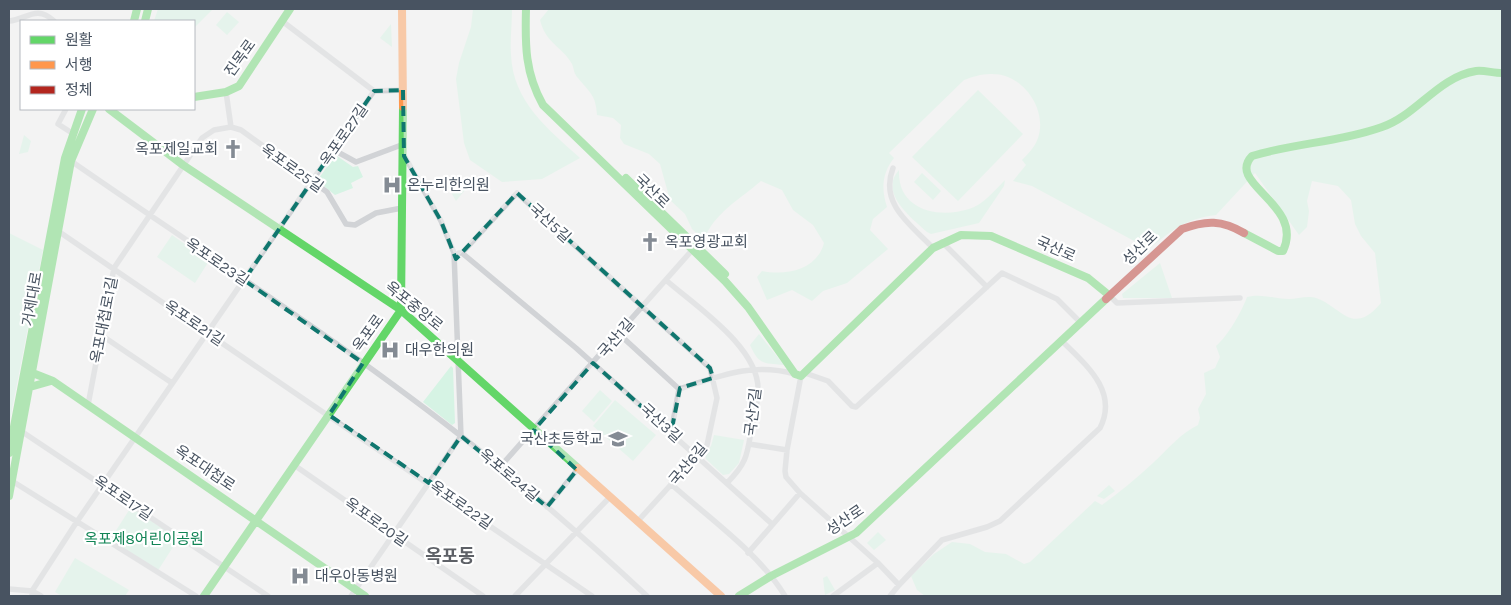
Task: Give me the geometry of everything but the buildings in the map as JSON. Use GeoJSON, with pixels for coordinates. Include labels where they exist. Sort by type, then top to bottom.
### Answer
{"type":"FeatureCollection","features":[{"type":"Feature","properties":{"kind":"street","name":"진목로"},"geometry":{"type":"LineString","coordinates":[[195,97],[226,92],[242,84],[290,9]]}},
{"type":"Feature","properties":{"kind":"street","name":"옥포로"},"geometry":{"type":"LineString","coordinates":[[204,596],[401,310],[404,156],[402,9]]}},
{"type":"Feature","properties":{"kind":"street","name":"국산로"},"geometry":{"type":"LineString","coordinates":[[526,9],[524,54],[527,73],[543,105],[695,247]]}},
{"type":"Feature","properties":{"kind":"street","name":"국산로"},"geometry":{"type":"LineString","coordinates":[[530,9],[529,56],[531,73],[547,103],[752,305],[800,374],[934,248],[958,234],[978,233],[991,236],[1088,278],[1110,296]]}},
{"type":"Feature","properties":{"kind":"street"},"geometry":{"type":"LineString","coordinates":[[9,21],[16,20],[31,12],[45,15],[52,20]]}},
{"type":"Feature","properties":{"kind":"street"},"geometry":{"type":"LineString","coordinates":[[282,21],[374,91]]}},
{"type":"Feature","properties":{"kind":"street","name":"성산로"},"geometry":{"type":"LineString","coordinates":[[739,596],[772,576],[848,537],[872,519],[1080,322],[1182,229],[1197,222],[1223,221],[1269,248],[1283,251],[1287,238],[1283,219],[1271,199],[1251,180],[1246,171],[1247,162],[1252,156],[1382,127],[1403,118],[1446,82],[1477,71],[1502,73]]}},
{"type":"Feature","properties":{"kind":"street","name":"옥포로27길"},"geometry":{"type":"LineString","coordinates":[[32,594],[76,523],[374,91],[402,90]]}},
{"type":"Feature","properties":{"kind":"street"},"geometry":{"type":"LineString","coordinates":[[226,92],[232,127]]}},
{"type":"Feature","properties":{"kind":"street"},"geometry":{"type":"LineString","coordinates":[[65,110],[58,124],[72,133]]}},
{"type":"Feature","properties":{"kind":"street","name":"거제대로"},"geometry":{"type":"LineString","coordinates":[[9,453],[29,371],[65,158],[72,133],[82,110]]}},
{"type":"Feature","properties":{"kind":"street","name":"거제대로"},"geometry":{"type":"LineString","coordinates":[[9,496],[30,387],[29,371],[36,360],[70,161],[93,110]]}},
{"type":"Feature","properties":{"kind":"street","name":"옥포중앙로"},"geometry":{"type":"LineString","coordinates":[[110,110],[183,165],[401,310],[608,498],[721,596]]}},
{"type":"Feature","properties":{"kind":"street","name":"옥포대첩로1길"},"geometry":{"type":"LineString","coordinates":[[88,405],[114,268],[183,165],[209,133],[232,127]]}},
{"type":"Feature","properties":{"kind":"street","name":"옥포로25길"},"geometry":{"type":"LineString","coordinates":[[232,127],[241,130],[327,192],[333,199],[342,219],[350,225],[376,213],[402,208]]}},
{"type":"Feature","properties":{"kind":"street"},"geometry":{"type":"LineString","coordinates":[[334,150],[356,162],[404,144]]}},
{"type":"Feature","properties":{"kind":"street"},"geometry":{"type":"LineString","coordinates":[[353,593],[461,436],[454,253],[441,221],[404,156]]}},
{"type":"Feature","properties":{"kind":"street","name":"옥포로23길"},"geometry":{"type":"LineString","coordinates":[[70,161],[363,363]]}},
{"type":"Feature","properties":{"kind":"street"},"geometry":{"type":"LineString","coordinates":[[893,168],[888,188],[895,208],[934,248]]}},
{"type":"Feature","properties":{"kind":"street","name":"국산5길"},"geometry":{"type":"LineString","coordinates":[[462,253],[517,193],[643,307]]}},
{"type":"Feature","properties":{"kind":"street","name":"옥포로21길"},"geometry":{"type":"LineString","coordinates":[[58,231],[329,415]]}},
{"type":"Feature","properties":{"kind":"street"},"geometry":{"type":"LineString","coordinates":[[942,242],[986,287]]}},
{"type":"Feature","properties":{"kind":"street","name":"국산1길"},"geometry":{"type":"LineString","coordinates":[[499,468],[695,247]]}},
{"type":"Feature","properties":{"kind":"street"},"geometry":{"type":"LineString","coordinates":[[454,253],[462,253]]}},
{"type":"Feature","properties":{"kind":"street","name":"국산3길"},"geometry":{"type":"LineString","coordinates":[[462,253],[593,363],[772,524]]}},
{"type":"Feature","properties":{"kind":"street"},"geometry":{"type":"LineString","coordinates":[[679,389],[713,378],[755,368],[777,369],[828,381],[852,406],[856,407],[1002,273],[1058,299],[1080,322]]}},
{"type":"Feature","properties":{"kind":"street","name":"국산7길"},"geometry":{"type":"LineString","coordinates":[[667,280],[736,341],[755,368],[758,391],[749,444],[744,464],[727,483]]}},
{"type":"Feature","properties":{"kind":"street"},"geometry":{"type":"LineString","coordinates":[[1110,296],[1117,303],[1240,298]]}},
{"type":"Feature","properties":{"kind":"street","name":"국산6길"},"geometry":{"type":"LineString","coordinates":[[637,522],[707,445],[717,398],[710,368],[643,307]]}},
{"type":"Feature","properties":{"kind":"street"},"geometry":{"type":"LineString","coordinates":[[619,334],[679,389]]}},
{"type":"Feature","properties":{"kind":"street"},"geometry":{"type":"LineString","coordinates":[[101,335],[172,383]]}},
{"type":"Feature","properties":{"kind":"street"},"geometry":{"type":"LineString","coordinates":[[890,596],[942,540],[987,527],[1000,521],[1100,428],[1106,412],[1105,393],[1094,375],[1062,340]]}},
{"type":"Feature","properties":{"kind":"street"},"geometry":{"type":"LineString","coordinates":[[36,360],[40,368],[52,381]]}},
{"type":"Feature","properties":{"kind":"street","name":"옥포로24길"},"geometry":{"type":"LineString","coordinates":[[363,363],[461,436],[576,531],[647,596]]}},
{"type":"Feature","properties":{"kind":"street","name":"옥포대첩로"},"geometry":{"type":"LineString","coordinates":[[29,371],[52,381],[136,437],[256,519],[353,593],[365,596]]}},
{"type":"Feature","properties":{"kind":"street"},"geometry":{"type":"LineString","coordinates":[[800,374],[787,450],[786,477],[800,493],[878,563],[899,585]]}},
{"type":"Feature","properties":{"kind":"street"},"geometry":{"type":"LineString","coordinates":[[30,387],[42,382],[52,381]]}},
{"type":"Feature","properties":{"kind":"street"},"geometry":{"type":"LineString","coordinates":[[671,433],[679,389]]}},
{"type":"Feature","properties":{"kind":"street","name":"옥포로22길"},"geometry":{"type":"LineString","coordinates":[[329,415],[592,596]]}},
{"type":"Feature","properties":{"kind":"street","name":"옥포로17길"},"geometry":{"type":"LineString","coordinates":[[21,431],[268,596]]}},
{"type":"Feature","properties":{"kind":"street"},"geometry":{"type":"LineString","coordinates":[[749,444],[787,450]]}},
{"type":"Feature","properties":{"kind":"street","name":"옥포로20길"},"geometry":{"type":"LineString","coordinates":[[294,466],[483,596]]}},
{"type":"Feature","properties":{"kind":"street"},"geometry":{"type":"LineString","coordinates":[[547,507],[577,470]]}},
{"type":"Feature","properties":{"kind":"street"},"geometry":{"type":"LineString","coordinates":[[12,481],[76,523],[196,596]]}},
{"type":"Feature","properties":{"kind":"street"},"geometry":{"type":"LineString","coordinates":[[671,484],[772,576],[785,596]]}},
{"type":"Feature","properties":{"kind":"street"},"geometry":{"type":"LineString","coordinates":[[748,553],[800,493]]}},
{"type":"Feature","properties":{"kind":"street"},"geometry":{"type":"LineString","coordinates":[[515,596],[608,498]]}},
{"type":"Feature","properties":{"kind":"street"},"geometry":{"type":"LineString","coordinates":[[832,596],[862,577],[878,563]]}},
{"type":"Feature","properties":{"kind":"street"},"geometry":{"type":"LineString","coordinates":[[9,589],[41,596]]}},
{"type":"Feature","properties":{"kind":"highlighted area"},"geometry":{"type":"Polygon","coordinates":[[[403,90],[404,156],[441,221],[456,259],[517,193],[710,368],[713,378],[680,388],[671,433],[593,363],[534,430],[577,470],[547,507],[461,436],[429,483],[329,415],[363,363],[244,280],[374,91],[403,90]]]}},
{"type":"Feature","properties":{"kind":"green space"},"geometry":{"type":"Polygon","coordinates":[[[158,9],[213,9],[195,27],[195,20],[154,20],[158,9]]]}},
{"type":"Feature","properties":{"kind":"green space"},"geometry":{"type":"Polygon","coordinates":[[[473,9],[512,9],[511,55],[513,72],[518,87],[534,113],[580,158],[542,179],[502,182],[470,160],[464,143],[456,79],[459,63],[471,27],[473,9]]]}},
{"type":"Feature","properties":{"kind":"green space"},"geometry":{"type":"Polygon","coordinates":[[[549,9],[1502,9],[1502,596],[925,596],[917,590],[911,576],[934,554],[952,542],[970,544],[985,552],[1006,554],[1024,564],[1030,562],[1095,501],[1102,505],[1109,500],[1141,474],[1180,437],[1198,425],[1200,418],[1198,409],[1206,394],[1204,373],[1215,368],[1220,357],[1216,346],[1234,323],[1247,297],[1258,296],[1289,299],[1313,297],[1325,302],[1347,317],[1362,318],[1371,313],[1381,303],[1375,253],[1361,236],[1355,224],[1351,200],[1338,186],[1312,181],[1307,201],[1309,211],[1307,227],[1299,235],[1255,173],[1216,215],[1196,219],[1180,226],[1149,249],[1032,186],[1013,181],[1026,165],[1022,160],[1038,138],[1040,127],[1036,104],[1030,94],[1012,79],[1002,75],[983,75],[964,80],[889,153],[894,158],[887,169],[883,188],[887,207],[873,219],[870,230],[888,249],[847,283],[823,291],[812,301],[792,290],[767,300],[757,277],[762,271],[781,273],[799,269],[815,259],[824,243],[813,225],[793,210],[782,190],[761,181],[720,215],[704,240],[692,229],[685,214],[670,200],[660,164],[649,154],[624,144],[620,138],[621,125],[613,118],[597,115],[592,95],[575,73],[568,58],[550,40],[543,28],[540,20],[549,9]]]}},
{"type":"Feature","properties":{"kind":"green space"},"geometry":{"type":"Polygon","coordinates":[[[227,12],[239,22],[227,35],[216,25],[227,12]]]}},
{"type":"Feature","properties":{"kind":"green space"},"geometry":{"type":"Polygon","coordinates":[[[391,24],[392,47],[380,38],[391,24]]]}},
{"type":"Feature","properties":{"kind":"green space"},"geometry":{"type":"Polygon","coordinates":[[[978,90],[1023,134],[958,201],[912,157],[978,90]]]}},
{"type":"Feature","properties":{"kind":"green space"},"geometry":{"type":"Polygon","coordinates":[[[24,135],[31,141],[28,152],[19,154],[24,135]]]}},
{"type":"Feature","properties":{"kind":"green space"},"geometry":{"type":"Polygon","coordinates":[[[337,156],[353,167],[358,166],[363,177],[351,183],[353,188],[335,195],[320,183],[319,178],[334,157],[337,156]]]}},
{"type":"Feature","properties":{"kind":"green space"},"geometry":{"type":"Polygon","coordinates":[[[899,170],[900,184],[912,203],[933,212],[957,212],[974,207],[988,197],[1005,180],[1004,186],[979,223],[931,234],[906,212],[895,196],[892,187],[899,170]]]}},
{"type":"Feature","properties":{"kind":"green space"},"geometry":{"type":"Polygon","coordinates":[[[922,173],[941,191],[933,200],[914,182],[922,173]]]}},
{"type":"Feature","properties":{"kind":"green space"},"geometry":{"type":"Polygon","coordinates":[[[458,183],[465,190],[456,201],[448,187],[458,183]]]}},
{"type":"Feature","properties":{"kind":"green space"},"geometry":{"type":"Polygon","coordinates":[[[9,233],[43,250],[9,425],[9,233]]]}},
{"type":"Feature","properties":{"kind":"green space"},"geometry":{"type":"Polygon","coordinates":[[[172,235],[209,261],[195,283],[157,257],[172,235]]]}},
{"type":"Feature","properties":{"kind":"green space"},"geometry":{"type":"Polygon","coordinates":[[[1160,263],[1172,298],[1123,298],[1122,294],[1160,263]]]}},
{"type":"Feature","properties":{"kind":"green space"},"geometry":{"type":"Polygon","coordinates":[[[759,334],[784,365],[766,363],[759,360],[750,345],[759,334]]]}},
{"type":"Feature","properties":{"kind":"green space"},"geometry":{"type":"Polygon","coordinates":[[[451,366],[453,368],[455,423],[452,425],[423,402],[451,366]]]}},
{"type":"Feature","properties":{"kind":"green space"},"geometry":{"type":"Polygon","coordinates":[[[600,390],[612,401],[594,422],[582,411],[600,390]]]}},
{"type":"Feature","properties":{"kind":"green space"},"geometry":{"type":"Polygon","coordinates":[[[615,400],[656,435],[633,461],[593,426],[615,400]]]}},
{"type":"Feature","properties":{"kind":"green space"},"geometry":{"type":"Polygon","coordinates":[[[714,435],[744,440],[739,463],[729,474],[723,475],[706,459],[705,453],[711,446],[714,435]]]}},
{"type":"Feature","properties":{"kind":"green space"},"geometry":{"type":"Polygon","coordinates":[[[1109,485],[1115,491],[1104,499],[1097,496],[1109,485]]]}},
{"type":"Feature","properties":{"kind":"green space","name":"옥포제8어린이공원"},"geometry":{"type":"Polygon","coordinates":[[[133,504],[180,536],[157,572],[108,543],[133,504]]]}},
{"type":"Feature","properties":{"kind":"green space"},"geometry":{"type":"Polygon","coordinates":[[[878,532],[886,540],[874,550],[867,543],[878,532]]]}},
{"type":"Feature","properties":{"kind":"green space"},"geometry":{"type":"Polygon","coordinates":[[[75,558],[129,590],[125,596],[62,596],[55,592],[75,558]]]}},
{"type":"Feature","properties":{"kind":"green space"},"geometry":{"type":"Polygon","coordinates":[[[827,576],[835,590],[825,595],[823,578],[827,576]]]}},
{"type":"Feature","properties":{"kind":"traffic: fast"},"geometry":{"type":"LineString","coordinates":[[134,20],[137,9]]}},
{"type":"Feature","properties":{"kind":"traffic: fast"},"geometry":{"type":"LineString","coordinates":[[145,20],[148,9]]}},
{"type":"Feature","properties":{"kind":"traffic: fast"},"geometry":{"type":"LineString","coordinates":[[195,97],[226,92],[239,86],[290,9]]}},
{"type":"Feature","properties":{"kind":"traffic: fast"},"geometry":{"type":"LineString","coordinates":[[526,9],[529,70],[543,105],[725,281],[748,307],[795,374],[801,376]]}},
{"type":"Feature","properties":{"kind":"traffic: fast"},"geometry":{"type":"LineString","coordinates":[[1244,233],[1278,251],[1283,251],[1287,235],[1284,220],[1249,176],[1246,166],[1252,156],[1350,136],[1382,127],[1406,114],[1439,88],[1462,75],[1476,71],[1502,73]]}},
{"type":"Feature","properties":{"kind":"traffic: fast"},"geometry":{"type":"LineString","coordinates":[[204,596],[401,310],[403,107]]}},
{"type":"Feature","properties":{"kind":"traffic: fast"},"geometry":{"type":"LineString","coordinates":[[9,453],[65,158],[82,110]]}},
{"type":"Feature","properties":{"kind":"traffic: fast"},"geometry":{"type":"LineString","coordinates":[[9,496],[71,161],[93,110]]}},
{"type":"Feature","properties":{"kind":"traffic: fast"},"geometry":{"type":"LineString","coordinates":[[110,110],[183,165],[401,310],[578,468]]}},
{"type":"Feature","properties":{"kind":"traffic: fast"},"geometry":{"type":"LineString","coordinates":[[626,178],[725,274]]}},
{"type":"Feature","properties":{"kind":"traffic: fast"},"geometry":{"type":"LineString","coordinates":[[801,376],[933,248],[961,235],[991,236],[1088,278],[1110,296]]}},
{"type":"Feature","properties":{"kind":"traffic: fast"},"geometry":{"type":"LineString","coordinates":[[739,596],[771,576],[856,533],[1106,299]]}},
{"type":"Feature","properties":{"kind":"traffic: fast"},"geometry":{"type":"LineString","coordinates":[[25,370],[53,381],[365,596]]}},
{"type":"Feature","properties":{"kind":"traffic: fast"},"geometry":{"type":"LineString","coordinates":[[30,387],[51,381]]}},
{"type":"Feature","properties":{"kind":"traffic: slow"},"geometry":{"type":"LineString","coordinates":[[402,9],[403,107]]}},
{"type":"Feature","properties":{"kind":"traffic: slow"},"geometry":{"type":"LineString","coordinates":[[578,468],[721,596]]}},
{"type":"Feature","properties":{"kind":"traffic: jam"},"geometry":{"type":"LineString","coordinates":[[1106,299],[1182,229],[1199,224],[1214,223],[1228,226],[1244,233]]}},
{"type":"Feature","properties":{"kind":"place","name":"옥포제일교회"},"geometry":{"type":"Point","coordinates":[233,149]}},
{"type":"Feature","properties":{"kind":"place","name":"온누리한의원"},"geometry":{"type":"Point","coordinates":[392,185]}},
{"type":"Feature","properties":{"kind":"place","name":"옥포영광교회"},"geometry":{"type":"Point","coordinates":[650,242]}},
{"type":"Feature","properties":{"kind":"place","name":"대우한의원"},"geometry":{"type":"Point","coordinates":[390,350]}},
{"type":"Feature","properties":{"kind":"place","name":"국산초등학교"},"geometry":{"type":"Point","coordinates":[618,439]}},
{"type":"Feature","properties":{"kind":"place","name":"대우아동병원"},"geometry":{"type":"Point","coordinates":[300,576]}},
{"type":"Feature","properties":{"kind":"district","name":"옥포동"},"geometry":{"type":"Point","coordinates":[450,556]}}]}
